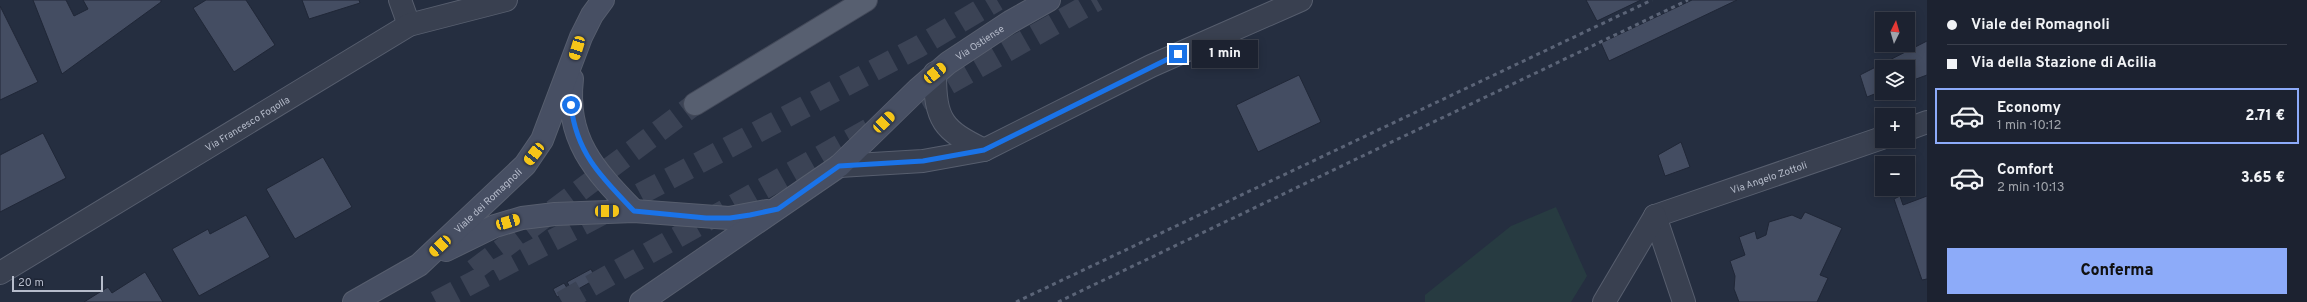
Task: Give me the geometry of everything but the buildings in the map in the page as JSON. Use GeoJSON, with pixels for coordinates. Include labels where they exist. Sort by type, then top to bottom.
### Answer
{"type":"FeatureCollection","features":[{"type":"Feature","properties":{"kind":"main road","name":"Viale dei Romagnoli"},"geometry":{"type":"LineString","coordinates":[[354,302],[419,265],[514,177],[534,154],[548,128],[586,26],[603,0]]}},
{"type":"Feature","properties":{"kind":"main road"},"geometry":{"type":"LineString","coordinates":[[695,104],[866,0]]}},
{"type":"Feature","properties":{"kind":"main road","name":"Via Ostiense"},"geometry":{"type":"LineString","coordinates":[[419,265],[481,232],[522,218],[570,213],[634,211],[730,218],[778,209],[839,166],[935,73],[988,36],[1049,0]]}},
{"type":"Feature","properties":{"kind":"main road","name":"Viale dei Romagnoli"},"geometry":{"type":"LineString","coordinates":[[574,58],[571,105],[576,134],[589,161],[604,180],[634,211]]}},
{"type":"Feature","properties":{"kind":"main road"},"geometry":{"type":"LineString","coordinates":[[641,302],[778,209]]}},
{"type":"Feature","properties":{"kind":"street"},"geometry":{"type":"LineString","coordinates":[[400,0],[409,25]]}},
{"type":"Feature","properties":{"kind":"street","name":"Via Francesco Fogolla"},"geometry":{"type":"LineString","coordinates":[[0,273],[409,25],[506,0]]}},
{"type":"Feature","properties":{"kind":"street"},"geometry":{"type":"LineString","coordinates":[[839,166],[923,161],[984,150],[1151,66],[1301,0]]}},
{"type":"Feature","properties":{"kind":"street"},"geometry":{"type":"LineString","coordinates":[[935,73],[936,98],[943,123],[958,136],[984,150]]}},
{"type":"Feature","properties":{"kind":"street"},"geometry":{"type":"LineString","coordinates":[[1915,126],[1927,122]]}},
{"type":"Feature","properties":{"kind":"street","name":"Via Angelo Zottoli"},"geometry":{"type":"LineString","coordinates":[[1655,216],[1875,140]]}},
{"type":"Feature","properties":{"kind":"street"},"geometry":{"type":"LineString","coordinates":[[1604,302],[1655,216]]}},
{"type":"Feature","properties":{"kind":"street"},"geometry":{"type":"LineString","coordinates":[[1655,216],[1684,302]]}},
{"type":"Feature","properties":{"kind":"shaded area"},"geometry":{"type":"Polygon","coordinates":[[[1556,207],[1587,276],[1571,302],[1425,302],[1425,295],[1511,226],[1556,207]]]}},
{"type":"Feature","properties":{"kind":"tunnel"},"geometry":{"type":"LineString","coordinates":[[436,302],[918,47],[997,0]]}},
{"type":"Feature","properties":{"kind":"tunnel"},"geometry":{"type":"LineString","coordinates":[[920,100],[1097,0]]}},
{"type":"Feature","properties":{"kind":"tunnel"},"geometry":{"type":"LineString","coordinates":[[474,270],[695,104]]}},
{"type":"Feature","properties":{"kind":"tunnel"},"geometry":{"type":"LineString","coordinates":[[562,302],[878,124]]}},
{"type":"Feature","properties":{"kind":"railway"},"geometry":{"type":"LineString","coordinates":[[1016,302],[1652,0]]}},
{"type":"Feature","properties":{"kind":"railway"},"geometry":{"type":"LineString","coordinates":[[1058,302],[1688,0]]}},
{"type":"Feature","properties":{"kind":"route"},"geometry":{"type":"LineString","coordinates":[[571,105],[576,134],[589,161],[604,180],[634,211],[706,218],[730,218],[778,209],[839,166],[923,161],[984,150],[1151,66],[1178,54]]}}]}
